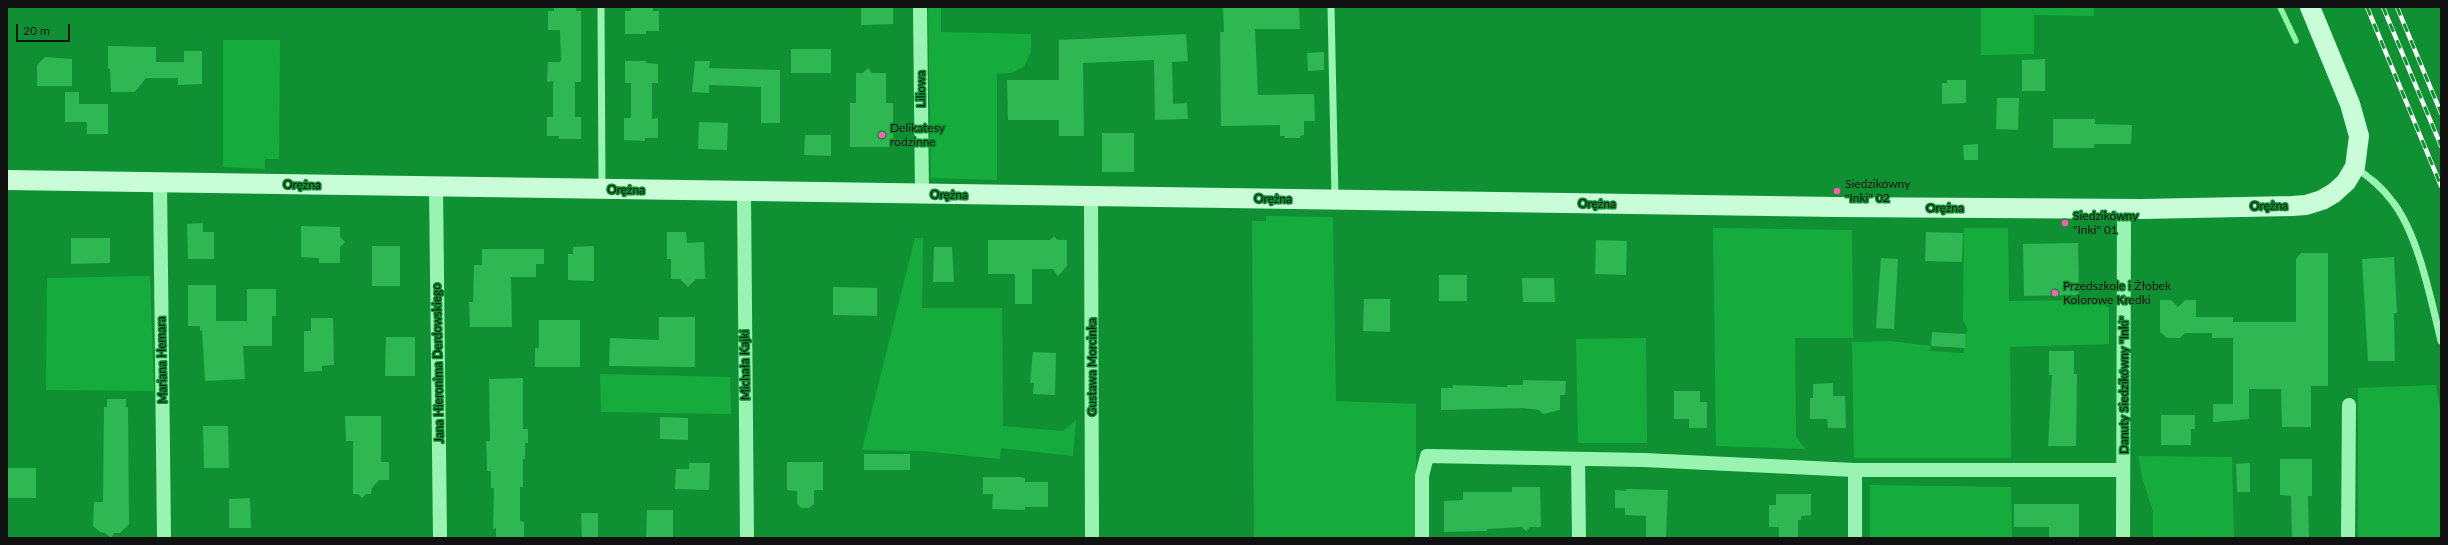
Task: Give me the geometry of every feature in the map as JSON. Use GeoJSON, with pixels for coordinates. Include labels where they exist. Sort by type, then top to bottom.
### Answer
{"type":"FeatureCollection","features":[{"type":"Feature","properties":{"kind":"street","name":"Liliowa"},"geometry":{"type":"LineString","coordinates":[[920,7],[922,195]]}},
{"type":"Feature","properties":{"kind":"street","name":"Orężna"},"geometry":{"type":"LineString","coordinates":[[7,180],[922,195],[2124,209],[2306,205],[2334,193],[2346,182],[2354,167],[2359,136],[2356,122],[2310,7]]}},
{"type":"Feature","properties":{"kind":"street","name":"Mariana Hemara"},"geometry":{"type":"LineString","coordinates":[[160,182],[164,538]]}},
{"type":"Feature","properties":{"kind":"street","name":"Jana Hieronima Derdowskiego"},"geometry":{"type":"LineString","coordinates":[[436,187],[440,538]]}},
{"type":"Feature","properties":{"kind":"street","name":"Michała Kajki"},"geometry":{"type":"LineString","coordinates":[[744,192],[747,538]]}},
{"type":"Feature","properties":{"kind":"street","name":"Gustawa Morcinka"},"geometry":{"type":"LineString","coordinates":[[1091,196],[1092,538]]}},
{"type":"Feature","properties":{"kind":"street","name":"Danuty Siedzikówny \"Inki\""},"geometry":{"type":"LineString","coordinates":[[2123,538],[2124,209]]}},
{"type":"Feature","properties":{"kind":"street"},"geometry":{"type":"LineString","coordinates":[[2348,538],[2349,405]]}},
{"type":"Feature","properties":{"kind":"street"},"geometry":{"type":"LineString","coordinates":[[1422,538],[1422,476],[1427,456],[1652,460],[1855,470],[2123,470]]}},
{"type":"Feature","properties":{"kind":"street"},"geometry":{"type":"LineString","coordinates":[[1578,459],[1579,538]]}},
{"type":"Feature","properties":{"kind":"street"},"geometry":{"type":"LineString","coordinates":[[1855,470],[1855,538]]}},
{"type":"Feature","properties":{"kind":"lane"},"geometry":{"type":"LineString","coordinates":[[601,7],[602,189]]}},
{"type":"Feature","properties":{"kind":"lane"},"geometry":{"type":"LineString","coordinates":[[1332,7],[1336,200]]}},
{"type":"Feature","properties":{"kind":"lane"},"geometry":{"type":"LineString","coordinates":[[2354,167],[2377,184],[2393,201],[2404,219],[2416,251],[2441,341]]}},
{"type":"Feature","properties":{"kind":"green space"},"geometry":{"type":"Polygon","coordinates":[[[928,7],[941,7],[941,32],[1031,34],[1031,51],[1024,67],[1011,73],[997,74],[997,180],[931,178],[928,7]]]}},
{"type":"Feature","properties":{"kind":"green space"},"geometry":{"type":"Polygon","coordinates":[[[1981,7],[2094,7],[2094,16],[2034,15],[2034,54],[1981,55],[1981,7]]]}},
{"type":"Feature","properties":{"kind":"green space"},"geometry":{"type":"Polygon","coordinates":[[[223,40],[280,40],[279,159],[265,159],[265,169],[223,167],[223,40]]]}},
{"type":"Feature","properties":{"kind":"green space"},"geometry":{"type":"Polygon","coordinates":[[[1266,216],[1333,217],[1336,401],[1416,404],[1416,538],[1254,538],[1252,221],[1266,221],[1266,216]]]}},
{"type":"Feature","properties":{"kind":"green space"},"geometry":{"type":"Polygon","coordinates":[[[1713,228],[1852,230],[1853,338],[1795,338],[1796,436],[1805,449],[1716,446],[1713,228]]]}},
{"type":"Feature","properties":{"kind":"green space"},"geometry":{"type":"Polygon","coordinates":[[[1964,228],[2008,228],[2009,301],[2101,300],[2101,303],[2109,308],[2109,344],[2010,347],[2011,458],[1854,458],[1852,342],[1890,341],[1931,346],[1930,351],[1964,353],[1965,334],[1968,331],[1963,320],[1964,228]]]}},
{"type":"Feature","properties":{"kind":"green space"},"geometry":{"type":"Polygon","coordinates":[[[915,238],[923,238],[922,308],[1002,308],[1003,426],[1063,431],[1076,420],[1073,456],[1001,448],[1000,459],[923,451],[862,450],[915,238]]]}},
{"type":"Feature","properties":{"kind":"green space"},"geometry":{"type":"Polygon","coordinates":[[[150,276],[154,391],[46,390],[47,278],[150,276]]]}},
{"type":"Feature","properties":{"kind":"green space"},"geometry":{"type":"Polygon","coordinates":[[[1646,338],[1647,443],[1578,443],[1576,339],[1646,338]]]}},
{"type":"Feature","properties":{"kind":"green space"},"geometry":{"type":"Polygon","coordinates":[[[600,374],[730,377],[731,414],[601,412],[600,374]]]}},
{"type":"Feature","properties":{"kind":"green space"},"geometry":{"type":"Polygon","coordinates":[[[2436,385],[2441,413],[2441,538],[2358,538],[2358,388],[2436,385]]]}},
{"type":"Feature","properties":{"kind":"green space"},"geometry":{"type":"Polygon","coordinates":[[[2138,456],[2232,457],[2234,538],[2153,538],[2153,511],[2143,481],[2138,456]]]}},
{"type":"Feature","properties":{"kind":"green space"},"geometry":{"type":"Polygon","coordinates":[[[1870,485],[2011,487],[2012,538],[1870,538],[1870,485]]]}},
{"type":"Feature","properties":{"kind":"building"},"geometry":{"type":"Polygon","coordinates":[[[554,7],[576,7],[576,11],[581,11],[581,82],[575,82],[575,117],[581,117],[581,139],[559,139],[559,136],[547,136],[547,117],[553,117],[553,81],[547,82],[548,62],[560,62],[561,59],[560,30],[548,30],[548,11],[554,11],[554,7]]]}},
{"type":"Feature","properties":{"kind":"building"},"geometry":{"type":"Polygon","coordinates":[[[631,7],[653,7],[653,11],[659,11],[659,31],[646,31],[646,34],[625,34],[625,11],[631,11],[631,7]]]}},
{"type":"Feature","properties":{"kind":"building"},"geometry":{"type":"Polygon","coordinates":[[[861,7],[893,7],[893,24],[861,25],[861,7]]]}},
{"type":"Feature","properties":{"kind":"building"},"geometry":{"type":"Polygon","coordinates":[[[1223,7],[1299,7],[1300,29],[1255,29],[1258,95],[1314,94],[1315,121],[1304,121],[1304,135],[1300,136],[1300,138],[1285,138],[1285,136],[1280,136],[1280,125],[1221,126],[1220,32],[1224,32],[1223,7]]]}},
{"type":"Feature","properties":{"kind":"building"},"geometry":{"type":"Polygon","coordinates":[[[1186,34],[1188,61],[1172,62],[1173,104],[1187,103],[1188,119],[1155,120],[1154,60],[1083,63],[1084,136],[1059,136],[1059,120],[1008,120],[1007,80],[1059,80],[1059,40],[1186,34]]]}},
{"type":"Feature","properties":{"kind":"building"},"geometry":{"type":"Polygon","coordinates":[[[108,46],[156,47],[156,62],[184,62],[184,51],[202,51],[202,84],[178,85],[178,78],[146,78],[135,92],[111,92],[110,69],[108,69],[108,46]]]}},
{"type":"Feature","properties":{"kind":"building"},"geometry":{"type":"Polygon","coordinates":[[[791,49],[831,49],[831,73],[791,73],[791,49]]]}},
{"type":"Feature","properties":{"kind":"building"},"geometry":{"type":"Polygon","coordinates":[[[1324,52],[1324,70],[1308,71],[1307,53],[1324,52]]]}},
{"type":"Feature","properties":{"kind":"building"},"geometry":{"type":"Polygon","coordinates":[[[45,57],[72,59],[72,86],[37,86],[37,65],[45,57]]]}},
{"type":"Feature","properties":{"kind":"building"},"geometry":{"type":"Polygon","coordinates":[[[2045,59],[2045,91],[2022,91],[2022,60],[2045,59]]]}},
{"type":"Feature","properties":{"kind":"building"},"geometry":{"type":"Polygon","coordinates":[[[625,61],[646,61],[646,63],[658,64],[658,83],[652,83],[652,119],[658,118],[658,138],[645,138],[645,141],[624,140],[624,118],[631,118],[631,83],[625,83],[625,61]]]}},
{"type":"Feature","properties":{"kind":"building"},"geometry":{"type":"Polygon","coordinates":[[[695,61],[710,61],[709,68],[780,70],[780,123],[761,123],[761,87],[709,85],[709,93],[692,92],[695,61]]]}},
{"type":"Feature","properties":{"kind":"building"},"geometry":{"type":"Polygon","coordinates":[[[868,68],[872,73],[886,73],[886,103],[893,103],[893,147],[850,147],[850,103],[856,103],[856,73],[863,73],[868,68]]]}},
{"type":"Feature","properties":{"kind":"building"},"geometry":{"type":"Polygon","coordinates":[[[1947,80],[1966,80],[1966,103],[1942,104],[1942,83],[1947,83],[1947,80]]]}},
{"type":"Feature","properties":{"kind":"building"},"geometry":{"type":"Polygon","coordinates":[[[65,92],[79,92],[79,104],[108,104],[108,134],[87,134],[87,122],[65,122],[65,92]]]}},
{"type":"Feature","properties":{"kind":"building"},"geometry":{"type":"Polygon","coordinates":[[[1997,98],[2019,98],[2018,130],[1996,129],[1997,98]]]}},
{"type":"Feature","properties":{"kind":"building"},"geometry":{"type":"Polygon","coordinates":[[[2053,119],[2095,119],[2095,124],[2132,125],[2131,144],[2094,144],[2094,148],[2053,148],[2053,119]]]}},
{"type":"Feature","properties":{"kind":"building"},"geometry":{"type":"Polygon","coordinates":[[[699,122],[728,123],[727,150],[698,149],[699,122]]]}},
{"type":"Feature","properties":{"kind":"building"},"geometry":{"type":"Polygon","coordinates":[[[1102,133],[1134,133],[1134,172],[1102,172],[1102,133]]]}},
{"type":"Feature","properties":{"kind":"building"},"geometry":{"type":"Polygon","coordinates":[[[805,135],[831,135],[831,156],[804,155],[805,135]]]}},
{"type":"Feature","properties":{"kind":"building"},"geometry":{"type":"Polygon","coordinates":[[[1978,144],[1978,160],[1964,160],[1963,145],[1978,144]]]}},
{"type":"Feature","properties":{"kind":"building"},"geometry":{"type":"Polygon","coordinates":[[[203,223],[203,232],[214,232],[214,259],[188,259],[187,224],[203,223]]]}},
{"type":"Feature","properties":{"kind":"building"},"geometry":{"type":"Polygon","coordinates":[[[301,226],[340,227],[340,237],[345,242],[340,247],[340,263],[319,263],[319,258],[301,257],[301,226]]]}},
{"type":"Feature","properties":{"kind":"building"},"geometry":{"type":"Polygon","coordinates":[[[667,232],[686,232],[687,243],[704,242],[705,279],[696,279],[688,287],[680,279],[671,279],[671,259],[667,259],[667,232]]]}},
{"type":"Feature","properties":{"kind":"building"},"geometry":{"type":"Polygon","coordinates":[[[1926,232],[1963,233],[1962,262],[1925,261],[1926,232]]]}},
{"type":"Feature","properties":{"kind":"building"},"geometry":{"type":"Polygon","coordinates":[[[1054,236],[1057,240],[1067,240],[1067,266],[1058,276],[1053,269],[1032,269],[1032,304],[1015,304],[1015,274],[988,274],[988,240],[1050,240],[1054,236]]]}},
{"type":"Feature","properties":{"kind":"building"},"geometry":{"type":"Polygon","coordinates":[[[71,238],[110,238],[110,263],[71,264],[71,238]]]}},
{"type":"Feature","properties":{"kind":"building"},"geometry":{"type":"Polygon","coordinates":[[[1596,240],[1627,241],[1626,275],[1595,274],[1596,240]]]}},
{"type":"Feature","properties":{"kind":"building"},"geometry":{"type":"Polygon","coordinates":[[[2078,243],[2079,295],[2024,296],[2023,244],[2078,243]]]}},
{"type":"Feature","properties":{"kind":"building"},"geometry":{"type":"Polygon","coordinates":[[[372,246],[400,246],[400,286],[372,286],[372,246]]]}},
{"type":"Feature","properties":{"kind":"building"},"geometry":{"type":"Polygon","coordinates":[[[594,246],[594,281],[568,280],[568,254],[573,254],[573,247],[594,246]]]}},
{"type":"Feature","properties":{"kind":"building"},"geometry":{"type":"Polygon","coordinates":[[[934,247],[952,247],[954,282],[933,282],[934,247]]]}},
{"type":"Feature","properties":{"kind":"building"},"geometry":{"type":"Polygon","coordinates":[[[482,249],[544,249],[544,264],[536,264],[536,277],[511,277],[512,327],[470,327],[469,302],[473,302],[474,265],[482,265],[482,249]]]}},
{"type":"Feature","properties":{"kind":"building"},"geometry":{"type":"Polygon","coordinates":[[[2301,253],[2328,253],[2328,386],[2311,386],[2311,427],[2282,427],[2281,389],[2249,389],[2249,419],[2213,422],[2213,404],[2233,404],[2233,338],[2212,338],[2212,333],[2185,333],[2180,338],[2167,338],[2160,332],[2160,300],[2171,300],[2178,307],[2185,300],[2196,300],[2196,317],[2233,317],[2233,322],[2296,322],[2296,259],[2301,253]]]}},
{"type":"Feature","properties":{"kind":"building"},"geometry":{"type":"Polygon","coordinates":[[[2394,257],[2397,313],[2394,313],[2395,361],[2368,361],[2362,259],[2394,257]]]}},
{"type":"Feature","properties":{"kind":"building"},"geometry":{"type":"Polygon","coordinates":[[[1881,258],[1898,259],[1894,329],[1876,328],[1881,258]]]}},
{"type":"Feature","properties":{"kind":"building"},"geometry":{"type":"Polygon","coordinates":[[[1439,275],[1467,275],[1467,301],[1439,301],[1439,275]]]}},
{"type":"Feature","properties":{"kind":"building"},"geometry":{"type":"Polygon","coordinates":[[[1522,278],[1554,278],[1555,302],[1523,302],[1522,278]]]}},
{"type":"Feature","properties":{"kind":"building"},"geometry":{"type":"Polygon","coordinates":[[[188,285],[216,285],[216,321],[247,321],[247,289],[276,289],[276,316],[272,316],[272,346],[243,346],[245,379],[205,381],[202,330],[200,331],[200,326],[188,326],[188,285]]]}},
{"type":"Feature","properties":{"kind":"building"},"geometry":{"type":"Polygon","coordinates":[[[833,287],[877,288],[877,316],[833,315],[833,287]]]}},
{"type":"Feature","properties":{"kind":"building"},"geometry":{"type":"Polygon","coordinates":[[[1364,299],[1390,299],[1390,332],[1363,331],[1364,299]]]}},
{"type":"Feature","properties":{"kind":"building"},"geometry":{"type":"Polygon","coordinates":[[[659,317],[695,317],[695,367],[609,366],[610,338],[659,340],[659,317]]]}},
{"type":"Feature","properties":{"kind":"building"},"geometry":{"type":"Polygon","coordinates":[[[311,318],[333,318],[334,365],[322,366],[322,371],[304,372],[304,331],[311,331],[311,318]]]}},
{"type":"Feature","properties":{"kind":"building"},"geometry":{"type":"Polygon","coordinates":[[[539,320],[580,320],[580,367],[535,367],[535,348],[539,348],[539,320]]]}},
{"type":"Feature","properties":{"kind":"building"},"geometry":{"type":"Polygon","coordinates":[[[1932,332],[1965,334],[1965,348],[1931,346],[1932,332]]]}},
{"type":"Feature","properties":{"kind":"building"},"geometry":{"type":"Polygon","coordinates":[[[386,337],[415,337],[415,376],[385,376],[386,337]]]}},
{"type":"Feature","properties":{"kind":"building"},"geometry":{"type":"Polygon","coordinates":[[[2049,351],[2074,351],[2074,374],[2077,374],[2076,446],[2048,446],[2052,375],[2049,375],[2049,351]]]}},
{"type":"Feature","properties":{"kind":"building"},"geometry":{"type":"Polygon","coordinates":[[[1033,352],[1056,353],[1055,395],[1033,394],[1034,383],[1030,383],[1033,352]]]}},
{"type":"Feature","properties":{"kind":"building"},"geometry":{"type":"Polygon","coordinates":[[[523,378],[523,429],[528,429],[528,443],[525,443],[525,459],[523,459],[523,487],[520,487],[520,521],[524,522],[524,538],[496,538],[496,528],[493,529],[494,488],[491,488],[491,471],[487,471],[486,441],[490,441],[489,379],[523,378]]]}},
{"type":"Feature","properties":{"kind":"building"},"geometry":{"type":"Polygon","coordinates":[[[1523,380],[1566,381],[1565,395],[1560,395],[1560,410],[1543,414],[1539,410],[1523,408],[1441,410],[1441,388],[1453,388],[1453,385],[1507,387],[1507,385],[1523,385],[1523,380]]]}},
{"type":"Feature","properties":{"kind":"building"},"geometry":{"type":"Polygon","coordinates":[[[1833,383],[1833,396],[1845,396],[1846,428],[1828,428],[1827,419],[1810,419],[1810,398],[1813,398],[1813,384],[1833,383]]]}},
{"type":"Feature","properties":{"kind":"building"},"geometry":{"type":"Polygon","coordinates":[[[1674,391],[1700,391],[1700,402],[1707,402],[1707,428],[1689,428],[1689,419],[1674,419],[1674,391]]]}},
{"type":"Feature","properties":{"kind":"building"},"geometry":{"type":"Polygon","coordinates":[[[107,399],[126,399],[126,408],[128,407],[129,524],[120,533],[114,533],[111,538],[93,526],[94,502],[103,502],[104,407],[107,407],[107,399]]]}},
{"type":"Feature","properties":{"kind":"building"},"geometry":{"type":"Polygon","coordinates":[[[2161,415],[2195,415],[2195,429],[2191,429],[2191,445],[2161,445],[2161,415]]]}},
{"type":"Feature","properties":{"kind":"building"},"geometry":{"type":"Polygon","coordinates":[[[345,416],[381,416],[381,462],[389,462],[389,480],[379,480],[372,488],[371,494],[366,494],[362,498],[358,494],[353,494],[353,441],[346,441],[345,416]]]}},
{"type":"Feature","properties":{"kind":"building"},"geometry":{"type":"Polygon","coordinates":[[[660,417],[688,418],[688,440],[660,439],[660,417]]]}},
{"type":"Feature","properties":{"kind":"building"},"geometry":{"type":"Polygon","coordinates":[[[203,426],[228,426],[229,468],[204,468],[203,426]]]}},
{"type":"Feature","properties":{"kind":"building"},"geometry":{"type":"Polygon","coordinates":[[[864,454],[910,454],[910,470],[864,470],[864,454]]]}},
{"type":"Feature","properties":{"kind":"building"},"geometry":{"type":"Polygon","coordinates":[[[2280,459],[2312,459],[2312,496],[2308,496],[2309,538],[2292,538],[2291,496],[2280,495],[2280,459]]]}},
{"type":"Feature","properties":{"kind":"building"},"geometry":{"type":"Polygon","coordinates":[[[787,462],[823,462],[823,490],[814,490],[814,504],[809,508],[801,508],[797,504],[797,491],[787,490],[787,462]]]}},
{"type":"Feature","properties":{"kind":"building"},"geometry":{"type":"Polygon","coordinates":[[[689,463],[710,463],[709,490],[675,489],[676,469],[689,469],[689,463]]]}},
{"type":"Feature","properties":{"kind":"building"},"geometry":{"type":"Polygon","coordinates":[[[2250,463],[2250,492],[2237,492],[2236,464],[2250,463]]]}},
{"type":"Feature","properties":{"kind":"building"},"geometry":{"type":"Polygon","coordinates":[[[7,468],[36,468],[36,498],[7,498],[7,468]]]}},
{"type":"Feature","properties":{"kind":"building"},"geometry":{"type":"Polygon","coordinates":[[[983,477],[1019,477],[1025,478],[1025,482],[1048,482],[1048,507],[1025,507],[1025,510],[992,509],[993,494],[983,494],[983,477]]]}},
{"type":"Feature","properties":{"kind":"building"},"geometry":{"type":"Polygon","coordinates":[[[1512,487],[1540,487],[1541,527],[1530,527],[1526,531],[1522,527],[1487,529],[1487,531],[1444,532],[1444,501],[1463,500],[1463,492],[1512,492],[1512,487]]]}},
{"type":"Feature","properties":{"kind":"building"},"geometry":{"type":"Polygon","coordinates":[[[1626,489],[1668,490],[1666,538],[1646,538],[1646,516],[1625,515],[1625,508],[1615,508],[1615,490],[1626,491],[1626,489]]]}},
{"type":"Feature","properties":{"kind":"building"},"geometry":{"type":"Polygon","coordinates":[[[1776,494],[1811,494],[1811,515],[1801,516],[1801,520],[1798,520],[1798,538],[1779,538],[1779,527],[1769,527],[1769,505],[1776,505],[1776,494]]]}},
{"type":"Feature","properties":{"kind":"building"},"geometry":{"type":"Polygon","coordinates":[[[250,498],[251,528],[229,528],[229,499],[250,498]]]}},
{"type":"Feature","properties":{"kind":"building"},"geometry":{"type":"Polygon","coordinates":[[[2014,504],[2079,504],[2079,538],[2049,538],[2049,527],[2014,527],[2014,504]]]}},
{"type":"Feature","properties":{"kind":"building"},"geometry":{"type":"Polygon","coordinates":[[[647,510],[673,510],[673,538],[646,538],[647,510]]]}},
{"type":"Feature","properties":{"kind":"building"},"geometry":{"type":"Polygon","coordinates":[[[581,513],[598,513],[598,538],[582,538],[581,513]]]}},
{"type":"Feature","properties":{"kind":"waterway"},"geometry":{"type":"LineString","coordinates":[[2280,7],[2296,41]]}},
{"type":"Feature","properties":{"kind":"railway"},"geometry":{"type":"LineString","coordinates":[[2367,7],[2441,186]]}},
{"type":"Feature","properties":{"kind":"railway"},"geometry":{"type":"LineString","coordinates":[[2383,7],[2441,146]]}},
{"type":"Feature","properties":{"kind":"railway"},"geometry":{"type":"LineString","coordinates":[[2397,7],[2441,113]]}},
{"type":"Feature","properties":{"kind":"place","name":"Delikatesy rodzinne"},"geometry":{"type":"Point","coordinates":[882,135]}},
{"type":"Feature","properties":{"kind":"place","name":"Siedzikówny \"Inki\" 02"},"geometry":{"type":"Point","coordinates":[1837,191]}},
{"type":"Feature","properties":{"kind":"place","name":"Siedzikówny \"Inki\" 01"},"geometry":{"type":"Point","coordinates":[2065,223]}},
{"type":"Feature","properties":{"kind":"place","name":"Przedszkole i Żłobek Kolorowe Kredki"},"geometry":{"type":"Point","coordinates":[2055,293]}}]}
